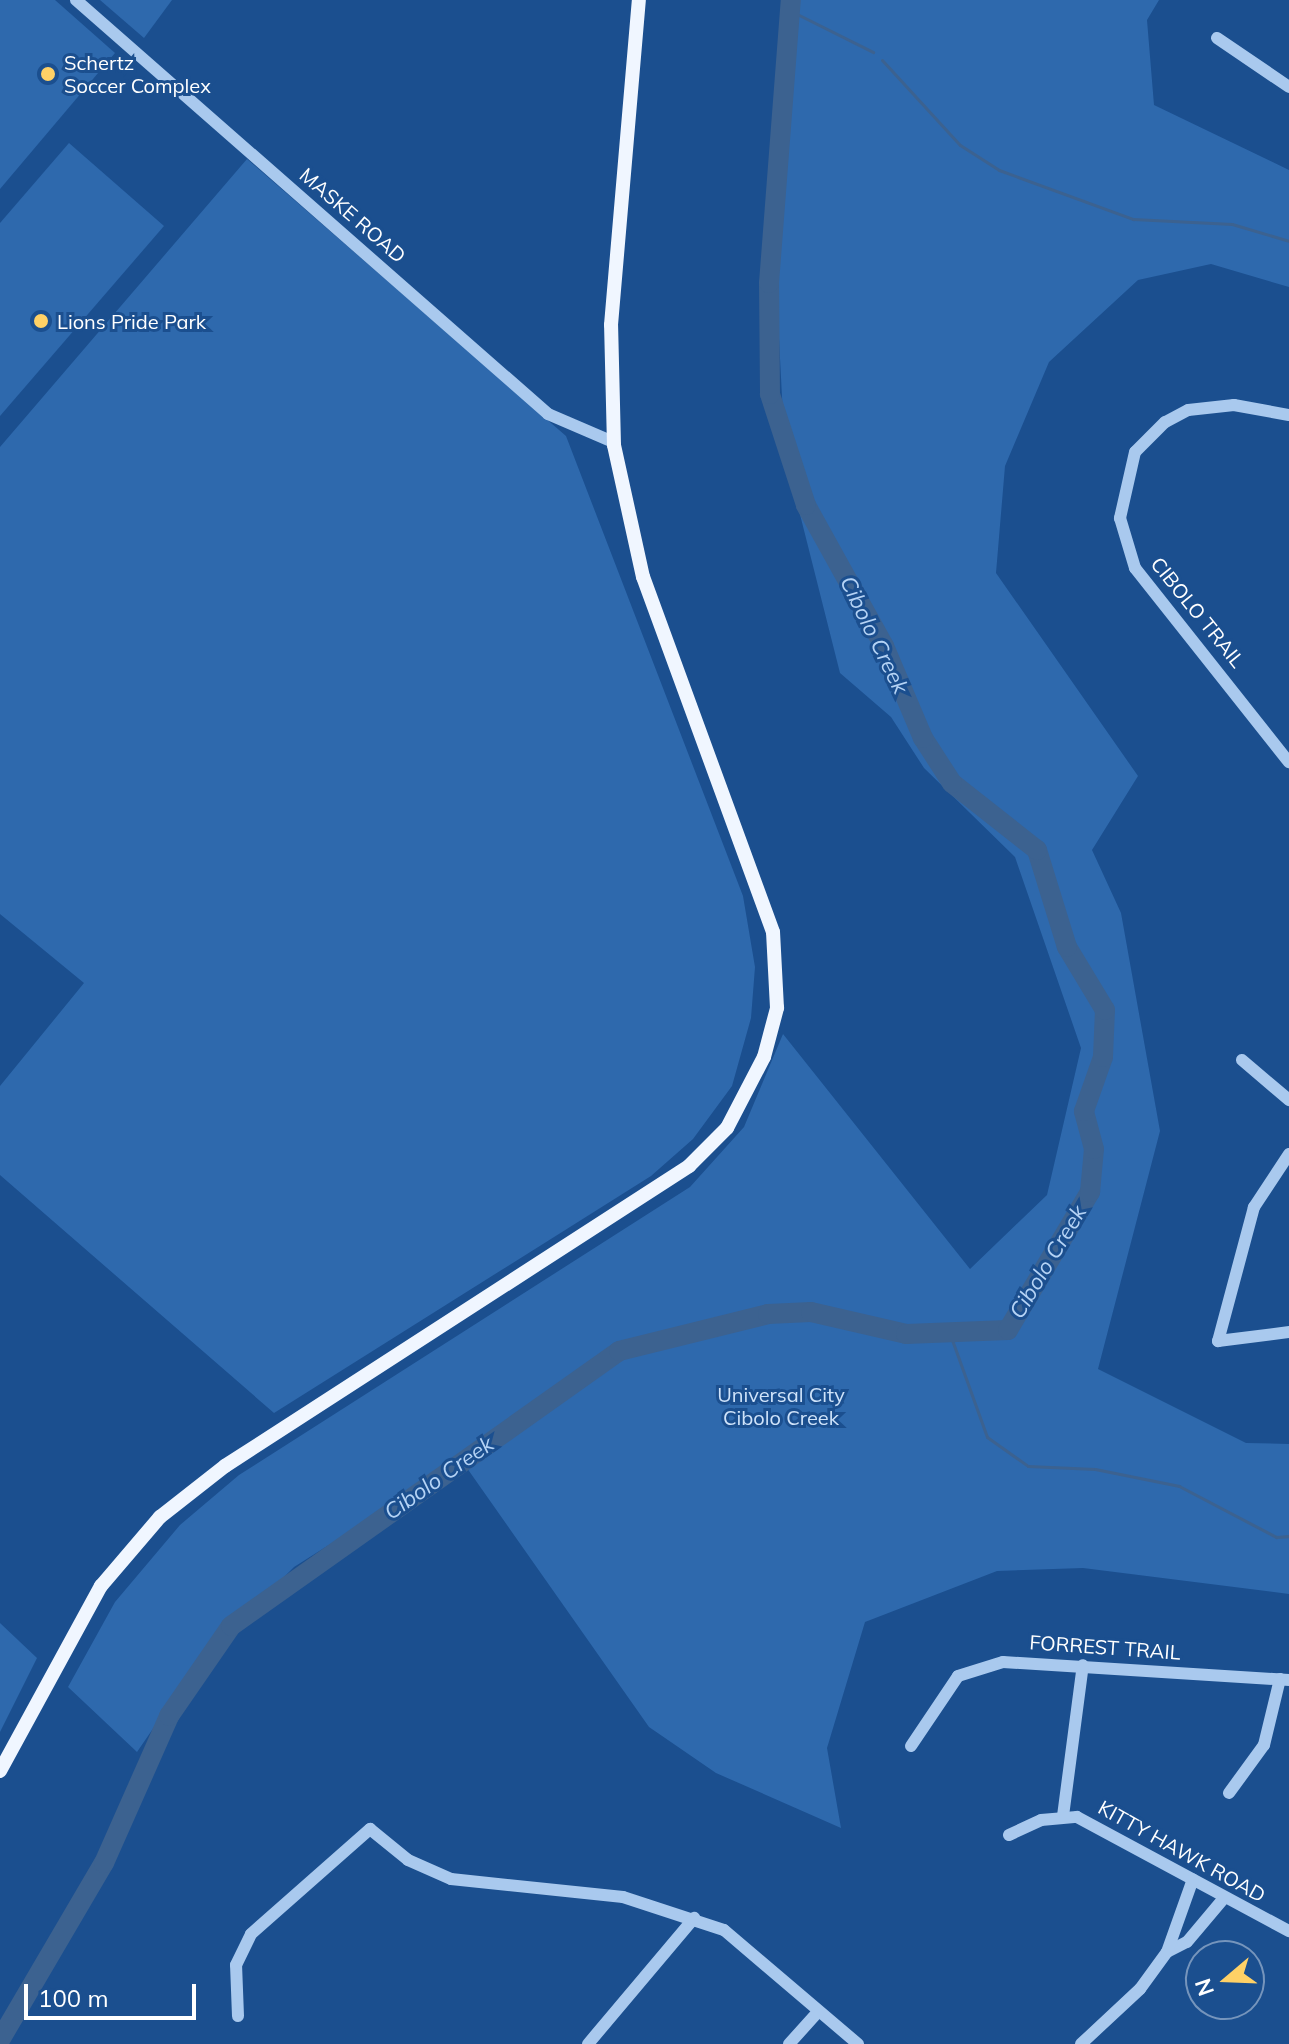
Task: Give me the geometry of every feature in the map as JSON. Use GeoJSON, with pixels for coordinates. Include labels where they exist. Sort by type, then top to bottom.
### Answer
{"type":"FeatureCollection","features":[{"type":"Feature","properties":{"kind":"main road"},"geometry":{"type":"LineString","coordinates":[[0,1771],[101,1586],[160,1517],[225,1466],[689,1166],[727,1128],[759,1071],[777,1008],[773,932],[643,577],[613,442],[611,325],[639,0]]}},
{"type":"Feature","properties":{"kind":"street","name":"MASKE ROAD"},"geometry":{"type":"LineString","coordinates":[[76,0],[548,414],[613,442]]}},
{"type":"Feature","properties":{"kind":"street"},"geometry":{"type":"LineString","coordinates":[[1217,38],[1289,87]]}},
{"type":"Feature","properties":{"kind":"street","name":"CIBOLO TRAIL"},"geometry":{"type":"LineString","coordinates":[[1289,415],[1234,405],[1188,410],[1165,422],[1135,452],[1120,518],[1135,568],[1289,762]]}},
{"type":"Feature","properties":{"kind":"street"},"geometry":{"type":"LineString","coordinates":[[1242,1060],[1289,1100]]}},
{"type":"Feature","properties":{"kind":"street"},"geometry":{"type":"LineString","coordinates":[[1289,1154],[1254,1207],[1218,1341],[1289,1332]]}},
{"type":"Feature","properties":{"kind":"street","name":"FORREST TRAIL"},"geometry":{"type":"LineString","coordinates":[[911,1746],[958,1676],[1003,1662],[1285,1679]]}},
{"type":"Feature","properties":{"kind":"street"},"geometry":{"type":"LineString","coordinates":[[1009,1835],[1063,1816],[1083,1665]]}},
{"type":"Feature","properties":{"kind":"street"},"geometry":{"type":"LineString","coordinates":[[1229,1793],[1264,1745],[1285,1679]]}},
{"type":"Feature","properties":{"kind":"street","name":"KITTY HAWK ROAD"},"geometry":{"type":"LineString","coordinates":[[1063,1816],[1105,1827],[1224,1898],[1289,1931]]}},
{"type":"Feature","properties":{"kind":"street"},"geometry":{"type":"LineString","coordinates":[[238,2016],[236,1965],[251,1934],[370,1829],[408,1860],[451,1879],[623,1897],[724,1930],[817,2013],[858,2044]]}},
{"type":"Feature","properties":{"kind":"street"},"geometry":{"type":"LineString","coordinates":[[1081,2044],[1140,1989],[1167,1952],[1193,1879]]}},
{"type":"Feature","properties":{"kind":"street"},"geometry":{"type":"LineString","coordinates":[[1167,1952],[1187,1942],[1224,1898]]}},
{"type":"Feature","properties":{"kind":"street"},"geometry":{"type":"LineString","coordinates":[[588,2044],[694,1918]]}},
{"type":"Feature","properties":{"kind":"street"},"geometry":{"type":"LineString","coordinates":[[789,2044],[817,2013]]}},
{"type":"Feature","properties":{"kind":"green space","name":"Schertz Soccer Complex"},"geometry":{"type":"Polygon","coordinates":[[[0,0],[55,0],[115,53],[0,189],[0,0]]]}},
{"type":"Feature","properties":{"kind":"green space"},"geometry":{"type":"Polygon","coordinates":[[[100,0],[172,0],[144,38],[100,0]]]}},
{"type":"Feature","properties":{"kind":"green space","name":"Universal City Cibolo Creek"},"geometry":{"type":"Polygon","coordinates":[[[791,0],[1159,0],[1147,20],[1154,105],[1289,170],[1289,287],[1211,264],[1138,280],[1049,362],[1005,466],[996,573],[1138,776],[1092,850],[1121,913],[1160,1131],[1098,1369],[1246,1443],[1289,1444],[1289,1594],[1083,1568],[997,1571],[865,1622],[827,1748],[841,1828],[716,1773],[649,1727],[462,1461],[294,1567],[198,1663],[137,1752],[68,1687],[115,1602],[180,1525],[239,1475],[690,1187],[744,1127],[783,1034],[970,1269],[1047,1195],[1081,1048],[1015,857],[924,768],[891,717],[840,673],[785,455],[770,164],[791,0]]]}},
{"type":"Feature","properties":{"kind":"green space","name":"Lions Pride Park"},"geometry":{"type":"Polygon","coordinates":[[[69,143],[164,226],[0,416],[0,223],[69,143]]]}},
{"type":"Feature","properties":{"kind":"green space"},"geometry":{"type":"Polygon","coordinates":[[[247,159],[566,436],[743,896],[755,967],[751,1018],[732,1086],[693,1139],[651,1176],[274,1413],[0,1175],[0,1086],[84,983],[0,914],[0,447],[247,159]]]}},
{"type":"Feature","properties":{"kind":"green space"},"geometry":{"type":"Polygon","coordinates":[[[0,1623],[37,1658],[0,1732],[0,1623]]]}},
{"type":"Feature","properties":{"kind":"waterway","name":"Cibolo Creek"},"geometry":{"type":"LineString","coordinates":[[0,2040],[104,1863],[169,1716],[231,1626],[619,1351],[768,1314],[811,1312],[906,1334],[1008,1330],[1090,1192],[1094,1149],[1084,1111],[1103,1057],[1105,1010],[1067,947],[1037,850],[952,783],[923,738],[884,646],[806,505],[770,394],[769,283],[791,0]]}},
{"type":"Feature","properties":{"kind":"waterway"},"geometry":{"type":"LineString","coordinates":[[791,11],[873,52]]}},
{"type":"Feature","properties":{"kind":"waterway"},"geometry":{"type":"LineString","coordinates":[[882,60],[960,145],[999,170],[1133,219],[1232,224],[1289,241]]}},
{"type":"Feature","properties":{"kind":"waterway"},"geometry":{"type":"LineString","coordinates":[[951,1337],[987,1437],[1028,1466],[1095,1469],[1179,1486],[1276,1537],[1289,1536]]}},
{"type":"Feature","properties":{"kind":"place","name":"Schertz Soccer Complex"},"geometry":{"type":"Point","coordinates":[48,74]}},
{"type":"Feature","properties":{"kind":"place","name":"Lions Pride Park"},"geometry":{"type":"Point","coordinates":[41,321]}}]}
